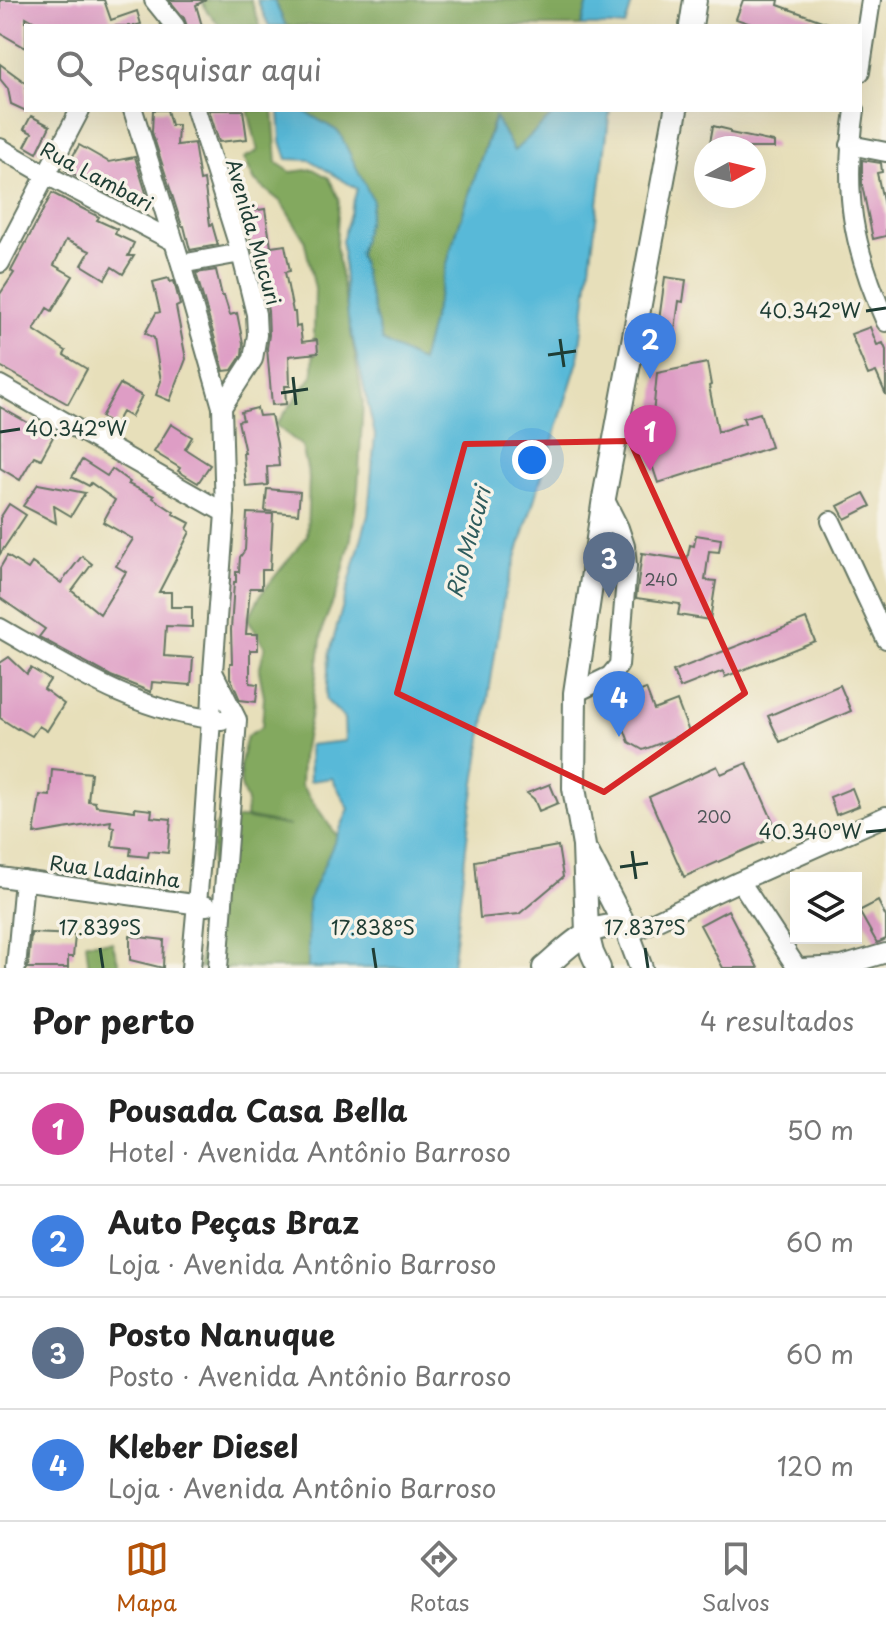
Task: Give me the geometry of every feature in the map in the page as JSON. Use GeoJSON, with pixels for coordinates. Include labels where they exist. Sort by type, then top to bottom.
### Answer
{"type":"FeatureCollection","features":[{"type":"Feature","properties":{"kind":"main road"},"geometry":{"type":"LineString","coordinates":[[691,24],[695,0]]}},
{"type":"Feature","properties":{"kind":"main road"},"geometry":{"type":"LineString","coordinates":[[595,958],[584,846],[574,788],[575,693],[604,498],[676,112]]}},
{"type":"Feature","properties":{"kind":"main road"},"geometry":{"type":"LineString","coordinates":[[584,846],[629,936],[641,968]]}},
{"type":"Feature","properties":{"kind":"main road"},"geometry":{"type":"LineString","coordinates":[[595,958],[602,926],[610,925],[629,936]]}},
{"type":"Feature","properties":{"kind":"main road"},"geometry":{"type":"LineString","coordinates":[[544,968],[595,958],[615,963],[628,953],[629,936]]}},
{"type":"Feature","properties":{"kind":"street"},"geometry":{"type":"LineString","coordinates":[[154,0],[173,24]]}},
{"type":"Feature","properties":{"kind":"street"},"geometry":{"type":"LineString","coordinates":[[862,59],[871,0]]}},
{"type":"Feature","properties":{"kind":"street"},"geometry":{"type":"LineString","coordinates":[[0,263],[79,112]]}},
{"type":"Feature","properties":{"kind":"street"},"geometry":{"type":"LineString","coordinates":[[134,112],[222,407],[225,513],[191,968]]}},
{"type":"Feature","properties":{"kind":"street","name":"Avenida Mucuri"},"geometry":{"type":"LineString","coordinates":[[197,112],[241,253],[256,314],[253,359],[222,407]]}},
{"type":"Feature","properties":{"kind":"street"},"geometry":{"type":"LineString","coordinates":[[855,112],[849,190],[857,245],[885,317]]}},
{"type":"Feature","properties":{"kind":"street"},"geometry":{"type":"LineString","coordinates":[[850,145],[886,152]]}},
{"type":"Feature","properties":{"kind":"street","name":"Rua Lambari"},"geometry":{"type":"LineString","coordinates":[[0,148],[173,241]]}},
{"type":"Feature","properties":{"kind":"street"},"geometry":{"type":"LineString","coordinates":[[181,264],[241,253]]}},
{"type":"Feature","properties":{"kind":"street"},"geometry":{"type":"LineString","coordinates":[[0,385],[225,513]]}},
{"type":"Feature","properties":{"kind":"street"},"geometry":{"type":"LineString","coordinates":[[575,693],[610,676],[619,665],[627,566],[619,528],[604,498]]}},
{"type":"Feature","properties":{"kind":"street"},"geometry":{"type":"LineString","coordinates":[[831,521],[886,639]]}},
{"type":"Feature","properties":{"kind":"street"},"geometry":{"type":"LineString","coordinates":[[0,628],[129,699],[211,719],[237,720]]}},
{"type":"Feature","properties":{"kind":"street"},"geometry":{"type":"LineString","coordinates":[[213,672],[237,720],[218,968]]}},
{"type":"Feature","properties":{"kind":"street"},"geometry":{"type":"LineString","coordinates":[[629,936],[740,881],[886,816]]}},
{"type":"Feature","properties":{"kind":"street","name":"Rua Ladainha"},"geometry":{"type":"LineString","coordinates":[[0,877],[223,907]]}},
{"type":"Feature","properties":{"kind":"street"},"geometry":{"type":"LineString","coordinates":[[16,968],[24,880]]}},
{"type":"Feature","properties":{"kind":"street"},"geometry":{"type":"LineString","coordinates":[[740,881],[800,968],[842,966],[886,953]]}},
{"type":"Feature","properties":{"kind":"highlighted area"},"geometry":{"type":"Polygon","coordinates":[[[630,441],[745,693],[604,792],[397,693],[465,444],[630,441]]]}},
{"type":"Feature","properties":{"kind":"green space"},"geometry":{"type":"Polygon","coordinates":[[[202,0],[251,0],[259,24],[218,24],[202,0]]]}},
{"type":"Feature","properties":{"kind":"green space"},"geometry":{"type":"Polygon","coordinates":[[[274,0],[589,0],[582,24],[285,24],[274,0]]]}},
{"type":"Feature","properties":{"kind":"green space"},"geometry":{"type":"Polygon","coordinates":[[[248,112],[273,112],[277,163],[291,172],[313,169],[329,178],[339,199],[336,246],[363,402],[358,489],[351,538],[339,587],[323,626],[302,757],[301,785],[337,836],[308,909],[308,968],[199,968],[215,826],[242,818],[290,826],[246,817],[247,802],[241,786],[240,766],[247,736],[262,727],[264,697],[259,670],[265,647],[248,619],[261,594],[307,536],[309,477],[302,446],[276,425],[313,375],[315,289],[304,239],[281,202],[255,181],[244,158],[258,151],[248,112]]]}},
{"type":"Feature","properties":{"kind":"green space"},"geometry":{"type":"Polygon","coordinates":[[[305,112],[556,112],[514,152],[494,118],[451,249],[421,363],[382,341],[359,254],[372,201],[339,132],[305,112]]]}},
{"type":"Feature","properties":{"kind":"green space"},"geometry":{"type":"Polygon","coordinates":[[[86,942],[112,942],[120,968],[89,968],[86,942]]]}},
{"type":"Feature","properties":{"kind":"water"},"geometry":{"type":"Polygon","coordinates":[[[257,0],[274,0],[285,24],[268,24],[257,0]]]}},
{"type":"Feature","properties":{"kind":"water"},"geometry":{"type":"Polygon","coordinates":[[[589,0],[633,0],[626,24],[582,24],[589,0]]]}},
{"type":"Feature","properties":{"kind":"water","name":"Rio Mucuri"},"geometry":{"type":"Polygon","coordinates":[[[279,112],[305,112],[339,132],[373,201],[359,254],[382,341],[421,362],[451,249],[495,117],[514,151],[556,112],[610,112],[578,361],[504,596],[469,822],[452,968],[308,968],[308,901],[349,809],[332,778],[310,781],[309,745],[345,741],[344,718],[326,700],[329,655],[368,515],[375,435],[348,318],[342,241],[357,189],[310,160],[287,159],[281,141],[279,112]]]}},
{"type":"Feature","properties":{"kind":"building"},"geometry":{"type":"Polygon","coordinates":[[[0,0],[104,0],[111,20],[137,11],[141,24],[38,24],[26,17],[24,47],[0,33],[0,0]]]}},
{"type":"Feature","properties":{"kind":"building"},"geometry":{"type":"Polygon","coordinates":[[[169,0],[206,0],[196,5],[201,24],[186,24],[169,0]]]}},
{"type":"Feature","properties":{"kind":"building"},"geometry":{"type":"Polygon","coordinates":[[[743,0],[779,0],[778,5],[830,24],[751,24],[736,19],[743,0]]]}},
{"type":"Feature","properties":{"kind":"building"},"geometry":{"type":"Polygon","coordinates":[[[0,64],[24,82],[24,110],[11,104],[8,89],[0,79],[0,64]]]}},
{"type":"Feature","properties":{"kind":"building"},"geometry":{"type":"Polygon","coordinates":[[[153,112],[168,112],[171,125],[178,125],[177,145],[194,143],[200,181],[204,180],[210,225],[218,245],[190,250],[152,132],[153,112]]]}},
{"type":"Feature","properties":{"kind":"building"},"geometry":{"type":"Polygon","coordinates":[[[210,112],[243,112],[247,139],[219,142],[210,112]]]}},
{"type":"Feature","properties":{"kind":"building"},"geometry":{"type":"Polygon","coordinates":[[[31,116],[50,126],[37,153],[25,146],[32,133],[24,129],[31,116]]]}},
{"type":"Feature","properties":{"kind":"building"},"geometry":{"type":"Polygon","coordinates":[[[713,126],[745,136],[711,136],[713,126]]]}},
{"type":"Feature","properties":{"kind":"building"},"geometry":{"type":"Polygon","coordinates":[[[766,140],[774,142],[774,148],[766,148],[766,140]]]}},
{"type":"Feature","properties":{"kind":"building"},"geometry":{"type":"Polygon","coordinates":[[[79,145],[109,162],[135,157],[147,196],[113,196],[65,170],[79,145]]]}},
{"type":"Feature","properties":{"kind":"building"},"geometry":{"type":"Polygon","coordinates":[[[862,160],[881,163],[882,172],[877,173],[886,215],[886,236],[873,239],[862,185],[862,160]]]}},
{"type":"Feature","properties":{"kind":"building"},"geometry":{"type":"Polygon","coordinates":[[[52,193],[99,217],[97,220],[117,229],[115,234],[134,243],[128,256],[134,256],[123,274],[112,267],[105,279],[82,265],[90,251],[66,240],[54,265],[73,276],[52,311],[47,308],[34,330],[87,369],[68,404],[0,366],[0,294],[14,273],[11,271],[52,193]]]}},
{"type":"Feature","properties":{"kind":"building"},"geometry":{"type":"Polygon","coordinates":[[[265,209],[271,247],[285,245],[290,271],[285,272],[296,327],[300,326],[302,342],[317,340],[318,353],[289,356],[290,386],[285,386],[286,404],[272,405],[267,348],[268,311],[254,250],[241,213],[265,209]]]}},
{"type":"Feature","properties":{"kind":"building"},"geometry":{"type":"Polygon","coordinates":[[[216,270],[230,315],[237,313],[243,343],[242,355],[232,370],[224,371],[196,273],[216,270]]]}},
{"type":"Feature","properties":{"kind":"building"},"geometry":{"type":"Polygon","coordinates":[[[665,277],[686,280],[683,302],[679,301],[673,344],[656,342],[665,277]]]}},
{"type":"Feature","properties":{"kind":"building"},"geometry":{"type":"Polygon","coordinates":[[[169,278],[170,282],[174,281],[180,305],[176,307],[186,359],[170,401],[156,395],[161,381],[154,338],[145,333],[156,313],[160,312],[153,282],[169,278]]]}},
{"type":"Feature","properties":{"kind":"building"},"geometry":{"type":"Polygon","coordinates":[[[870,327],[877,345],[883,343],[886,350],[886,395],[876,372],[868,375],[851,334],[870,327]]]}},
{"type":"Feature","properties":{"kind":"building"},"geometry":{"type":"Polygon","coordinates":[[[707,363],[718,432],[745,423],[743,418],[760,413],[771,447],[658,483],[649,456],[657,373],[707,363]]]}},
{"type":"Feature","properties":{"kind":"building"},"geometry":{"type":"Polygon","coordinates":[[[120,384],[142,396],[131,417],[122,412],[115,425],[101,417],[120,384]]]}},
{"type":"Feature","properties":{"kind":"building"},"geometry":{"type":"Polygon","coordinates":[[[0,407],[53,437],[41,459],[34,456],[20,480],[0,468],[0,407]]]}},
{"type":"Feature","properties":{"kind":"building"},"geometry":{"type":"Polygon","coordinates":[[[257,408],[259,416],[271,415],[279,466],[267,467],[268,485],[246,487],[245,453],[238,421],[243,420],[241,412],[257,408]]]}},
{"type":"Feature","properties":{"kind":"building"},"geometry":{"type":"Polygon","coordinates":[[[171,424],[192,437],[185,449],[210,465],[198,483],[154,452],[171,424]]]}},
{"type":"Feature","properties":{"kind":"building"},"geometry":{"type":"Polygon","coordinates":[[[82,460],[107,476],[112,469],[130,482],[128,484],[154,496],[173,514],[190,523],[187,529],[190,532],[159,592],[171,592],[171,607],[192,607],[192,627],[166,626],[164,656],[193,658],[191,685],[152,682],[151,692],[111,676],[39,637],[45,629],[0,598],[0,568],[7,556],[28,569],[32,563],[61,583],[82,556],[92,564],[72,591],[100,614],[126,572],[116,566],[133,539],[103,522],[115,500],[91,483],[89,486],[72,477],[82,460]]]}},
{"type":"Feature","properties":{"kind":"building"},"geometry":{"type":"Polygon","coordinates":[[[38,484],[85,493],[71,516],[54,506],[56,523],[23,506],[38,484]]]}},
{"type":"Feature","properties":{"kind":"building"},"geometry":{"type":"Polygon","coordinates":[[[267,489],[300,492],[298,514],[265,511],[267,489]]]}},
{"type":"Feature","properties":{"kind":"building"},"geometry":{"type":"Polygon","coordinates":[[[864,493],[871,506],[845,519],[838,506],[864,493]]]}},
{"type":"Feature","properties":{"kind":"building"},"geometry":{"type":"Polygon","coordinates":[[[9,504],[26,515],[0,554],[0,518],[9,504]]]}},
{"type":"Feature","properties":{"kind":"building"},"geometry":{"type":"Polygon","coordinates":[[[247,513],[273,514],[270,570],[262,570],[262,588],[250,588],[246,634],[258,634],[258,650],[250,650],[250,683],[258,684],[256,702],[240,700],[230,678],[234,582],[236,572],[239,572],[240,557],[245,550],[247,513]]]}},
{"type":"Feature","properties":{"kind":"building"},"geometry":{"type":"Polygon","coordinates":[[[696,535],[721,539],[719,552],[709,551],[705,580],[716,581],[710,620],[678,615],[680,604],[636,598],[642,553],[687,560],[696,535]]]}},
{"type":"Feature","properties":{"kind":"building"},"geometry":{"type":"Polygon","coordinates":[[[806,619],[815,641],[725,677],[723,671],[680,688],[673,671],[806,619]]]}},
{"type":"Feature","properties":{"kind":"building"},"geometry":{"type":"Polygon","coordinates":[[[9,657],[27,674],[31,668],[50,680],[44,689],[64,704],[47,731],[39,726],[32,736],[0,718],[0,663],[9,657]]]}},
{"type":"Feature","properties":{"kind":"building"},"geometry":{"type":"Polygon","coordinates":[[[840,685],[851,711],[780,742],[768,716],[840,685]]]}},
{"type":"Feature","properties":{"kind":"building"},"geometry":{"type":"Polygon","coordinates":[[[646,689],[654,710],[677,701],[689,732],[643,750],[629,742],[616,707],[630,701],[628,696],[646,689]]]}},
{"type":"Feature","properties":{"kind":"building"},"geometry":{"type":"Polygon","coordinates":[[[747,763],[779,835],[684,877],[649,797],[717,766],[721,774],[747,763]]]}},
{"type":"Feature","properties":{"kind":"building"},"geometry":{"type":"Polygon","coordinates":[[[52,769],[91,773],[88,801],[95,802],[96,806],[152,810],[151,817],[171,819],[168,853],[149,851],[148,857],[130,855],[131,848],[112,846],[114,827],[110,826],[111,821],[34,834],[40,795],[50,796],[52,769]]]}},
{"type":"Feature","properties":{"kind":"building"},"geometry":{"type":"Polygon","coordinates":[[[550,784],[558,803],[539,811],[534,799],[527,793],[550,784]]]}},
{"type":"Feature","properties":{"kind":"building"},"geometry":{"type":"Polygon","coordinates":[[[852,788],[859,806],[836,815],[830,797],[852,788]]]}},
{"type":"Feature","properties":{"kind":"building"},"geometry":{"type":"Polygon","coordinates":[[[558,846],[563,877],[519,914],[480,918],[475,861],[558,846]]]}},
{"type":"Feature","properties":{"kind":"building"},"geometry":{"type":"Polygon","coordinates":[[[878,901],[886,917],[886,939],[877,943],[862,916],[862,909],[878,901]]]}},
{"type":"Feature","properties":{"kind":"building"},"geometry":{"type":"Polygon","coordinates":[[[728,910],[758,968],[723,968],[700,925],[728,910]]]}},
{"type":"Feature","properties":{"kind":"building"},"geometry":{"type":"Polygon","coordinates":[[[31,933],[75,935],[73,957],[68,957],[68,968],[28,968],[31,933]]]}},
{"type":"Feature","properties":{"kind":"building"},"geometry":{"type":"Polygon","coordinates":[[[130,936],[164,940],[163,968],[130,960],[130,936]]]}},
{"type":"Feature","properties":{"kind":"place","name":"Auto Peças Braz"},"geometry":{"type":"Point","coordinates":[650,379]}},
{"type":"Feature","properties":{"kind":"place","name":"Pousada Casa Bella"},"geometry":{"type":"Point","coordinates":[650,471]}},
{"type":"Feature","properties":{"kind":"place","name":"Posto Nanuque"},"geometry":{"type":"Point","coordinates":[609,598]}},
{"type":"Feature","properties":{"kind":"place","name":"Kleber Diesel"},"geometry":{"type":"Point","coordinates":[619,737]}}]}
